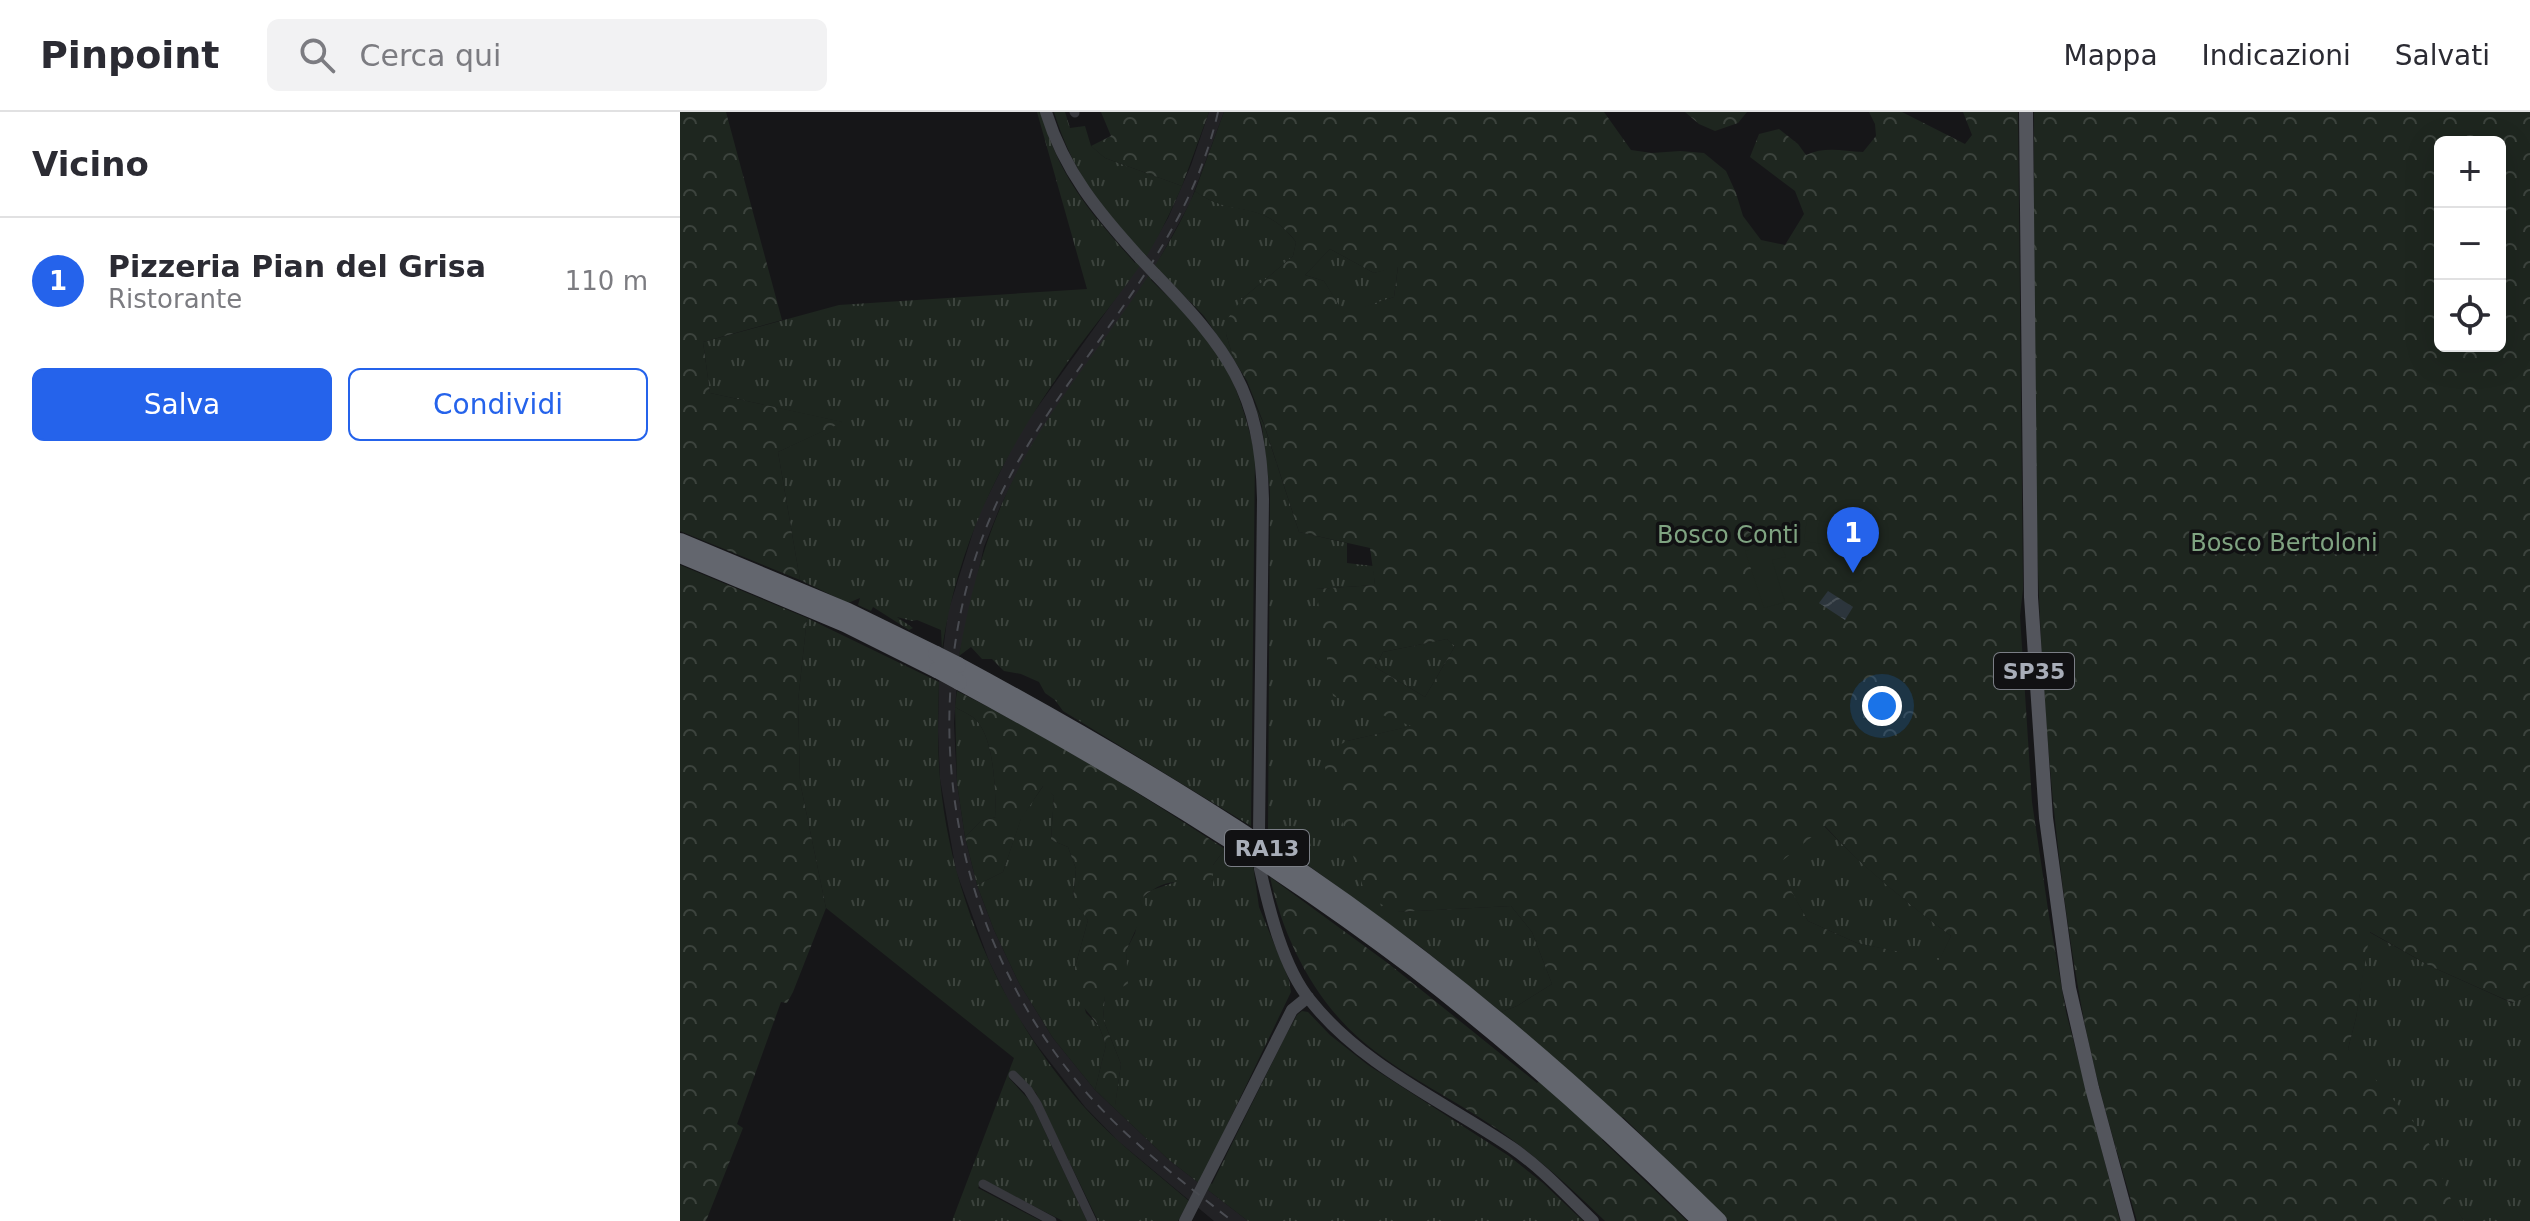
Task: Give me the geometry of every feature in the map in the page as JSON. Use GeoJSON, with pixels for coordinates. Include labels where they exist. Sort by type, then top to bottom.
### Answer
{"type":"FeatureCollection","features":[{"type":"Feature","properties":{"kind":"highway","name":"RA13"},"geometry":{"type":"LineString","coordinates":[[680,541],[848,611],[959,674],[1089,737],[1270,850],[1421,958],[1719,1221]]}},
{"type":"Feature","properties":{"kind":"highway","name":"RA13"},"geometry":{"type":"LineString","coordinates":[[680,555],[937,662]]}},
{"type":"Feature","properties":{"kind":"highway","name":"RA13"},"geometry":{"type":"LineString","coordinates":[[1612,1128],[1700,1221]]}},
{"type":"Feature","properties":{"kind":"main road"},"geometry":{"type":"LineString","coordinates":[[1046,112],[1061,154],[1080,188],[1224,352],[1250,407],[1260,450],[1263,499],[1259,832]]}},
{"type":"Feature","properties":{"kind":"main road","name":"SP35"},"geometry":{"type":"LineString","coordinates":[[2026,112],[2031,597],[2046,818],[2069,988],[2128,1221]]}},
{"type":"Feature","properties":{"kind":"main road"},"geometry":{"type":"LineString","coordinates":[[1260,869],[1276,929],[1308,997],[1334,1026],[1365,1054],[1514,1149],[1593,1221]]}},
{"type":"Feature","properties":{"kind":"main road"},"geometry":{"type":"LineString","coordinates":[[1185,1221],[1292,1010],[1308,997]]}},
{"type":"Feature","properties":{"kind":"street"},"geometry":{"type":"LineString","coordinates":[[1013,1075],[1037,1104],[1092,1221]]}},
{"type":"Feature","properties":{"kind":"street"},"geometry":{"type":"LineString","coordinates":[[983,1184],[1052,1221]]}},
{"type":"Feature","properties":{"kind":"shaded area"},"geometry":{"type":"Polygon","coordinates":[[[1209,112],[1224,112],[1190,203],[1155,267],[1018,471],[1000,507],[984,547],[959,656],[954,723],[957,783],[965,837],[977,885],[1019,983],[1053,1038],[1095,1090],[1169,1160],[1248,1221],[1214,1221],[1118,1141],[1085,1107],[1012,1008],[989,961],[956,871],[940,779],[938,731],[939,682],[948,612],[978,516],[1021,430],[1146,256],[1168,218],[1209,112]]]}},
{"type":"Feature","properties":{"kind":"green space"},"geometry":{"type":"Polygon","coordinates":[[[680,112],[726,112],[782,320],[703,342],[710,393],[843,422],[778,452],[800,580],[680,531],[680,112]]]}},
{"type":"Feature","properties":{"kind":"green space"},"geometry":{"type":"Polygon","coordinates":[[[1037,112],[1041,112],[1057,156],[1078,194],[1135,263],[1143,255],[1079,172],[1054,112],[1065,112],[1070,128],[1085,126],[1091,146],[1105,158],[1182,186],[1146,257],[1069,360],[1005,462],[960,569],[942,649],[941,630],[917,620],[897,617],[913,628],[909,630],[873,607],[871,611],[858,605],[860,598],[848,603],[800,580],[778,452],[842,422],[710,393],[703,342],[839,305],[1087,289],[1037,112]]]}},
{"type":"Feature","properties":{"kind":"green space"},"geometry":{"type":"Polygon","coordinates":[[[1101,112],[1209,112],[1182,186],[1105,158],[1091,146],[1111,136],[1101,112]]]}},
{"type":"Feature","properties":{"kind":"green space","name":"Bosco Conti"},"geometry":{"type":"Polygon","coordinates":[[[1224,112],[1604,112],[1631,150],[1704,153],[1726,171],[1743,216],[1761,240],[1785,245],[1804,214],[1795,191],[1750,157],[1759,134],[1779,129],[1806,155],[1827,150],[1863,152],[1876,136],[1869,112],[1902,112],[1965,144],[1972,135],[1963,112],[2018,112],[2023,589],[2020,616],[2032,802],[2066,1012],[2120,1221],[1729,1221],[1623,1117],[1602,1140],[1687,1221],[1605,1221],[1519,1145],[1391,1063],[1343,1023],[1302,965],[1283,922],[1270,877],[1389,964],[1537,1083],[1552,1065],[1501,1012],[1517,1006],[1552,984],[1532,932],[1511,906],[1397,912],[1379,903],[1363,887],[1321,755],[1347,741],[1411,726],[1333,696],[1316,589],[1375,585],[1370,548],[1299,532],[1264,424],[1247,381],[1234,360],[1226,334],[1228,318],[1242,299],[1293,256],[1296,242],[1271,219],[1221,204],[1195,191],[1224,112]],[[1330,249],[1305,275],[1324,281],[1344,313],[1394,297],[1398,267],[1374,273],[1330,249]],[[1447,639],[1383,652],[1375,667],[1425,697],[1455,646],[1447,639]],[[1825,826],[1777,865],[1808,921],[1857,943],[1939,960],[1951,936],[1885,884],[1825,826]]]}},
{"type":"Feature","properties":{"kind":"green space"},"geometry":{"type":"Polygon","coordinates":[[[1685,112],[1747,112],[1738,123],[1715,131],[1699,124],[1685,112]]]}},
{"type":"Feature","properties":{"kind":"green space","name":"Bosco Bertoloni"},"geometry":{"type":"Polygon","coordinates":[[[2034,112],[2530,112],[2530,994],[2513,1003],[2430,966],[2370,932],[2348,1049],[2426,1136],[2452,1202],[2464,1221],[2137,1221],[2092,1059],[2064,893],[2051,782],[2043,671],[2035,448],[2034,112]]]}},
{"type":"Feature","properties":{"kind":"green space"},"geometry":{"type":"Polygon","coordinates":[[[1195,191],[1221,204],[1271,219],[1296,242],[1293,256],[1242,299],[1226,334],[1234,360],[1204,316],[1159,270],[1151,280],[1196,324],[1219,354],[1241,403],[1255,454],[1251,826],[1063,711],[1039,682],[1004,671],[992,659],[982,659],[971,647],[959,656],[988,540],[1023,460],[1059,403],[1142,286],[1195,191]]]}},
{"type":"Feature","properties":{"kind":"green space"},"geometry":{"type":"Polygon","coordinates":[[[1330,249],[1374,273],[1398,266],[1394,297],[1344,314],[1324,281],[1305,275],[1330,249]]]}},
{"type":"Feature","properties":{"kind":"green space"},"geometry":{"type":"Polygon","coordinates":[[[1254,402],[1299,532],[1347,543],[1347,563],[1373,566],[1375,585],[1316,589],[1412,726],[1347,741],[1397,912],[1511,906],[1532,932],[1552,984],[1517,1006],[1501,1012],[1422,948],[1268,836],[1270,491],[1262,426],[1254,402]]]}},
{"type":"Feature","properties":{"kind":"green space"},"geometry":{"type":"Polygon","coordinates":[[[1807,519],[1850,525],[1847,548],[1804,541],[1807,519]]]}},
{"type":"Feature","properties":{"kind":"green space"},"geometry":{"type":"Polygon","coordinates":[[[1779,542],[1786,557],[1772,560],[1785,602],[1764,608],[1745,551],[1779,542]]]}},
{"type":"Feature","properties":{"kind":"green space"},"geometry":{"type":"Polygon","coordinates":[[[680,565],[807,618],[798,701],[800,782],[826,908],[793,992],[787,1003],[781,1002],[737,1124],[743,1128],[706,1221],[680,1221],[680,565]]]}},
{"type":"Feature","properties":{"kind":"green space"},"geometry":{"type":"Polygon","coordinates":[[[807,618],[939,682],[938,755],[946,824],[969,912],[986,955],[1006,996],[1056,1073],[1097,1121],[1189,1201],[1178,1221],[1098,1221],[1036,1093],[1012,1072],[1009,1078],[1031,1102],[1087,1221],[1063,1221],[983,1180],[978,1188],[1041,1221],[952,1221],[1014,1058],[826,908],[800,782],[798,701],[807,618]]]}},
{"type":"Feature","properties":{"kind":"green space"},"geometry":{"type":"Polygon","coordinates":[[[1447,639],[1455,646],[1425,697],[1375,667],[1383,652],[1447,639]]]}},
{"type":"Feature","properties":{"kind":"green space"},"geometry":{"type":"Polygon","coordinates":[[[957,691],[1093,766],[1225,849],[1213,865],[1213,889],[1176,882],[1160,886],[1143,897],[1146,907],[1126,951],[1128,984],[1105,996],[1103,1019],[1121,1064],[1115,1106],[1095,1090],[1106,1045],[1099,1026],[1072,993],[1074,971],[1088,920],[1073,900],[1076,869],[1068,847],[1051,840],[1054,796],[1043,786],[1021,819],[1003,872],[977,885],[965,837],[981,821],[996,817],[994,781],[991,754],[983,730],[975,719],[955,707],[957,691]]]}},
{"type":"Feature","properties":{"kind":"green space"},"geometry":{"type":"Polygon","coordinates":[[[955,707],[975,719],[983,730],[991,754],[994,781],[996,817],[981,821],[965,837],[957,783],[955,707]]]}},
{"type":"Feature","properties":{"kind":"green space"},"geometry":{"type":"Polygon","coordinates":[[[1044,785],[1054,796],[1051,840],[1068,847],[1076,869],[1073,899],[1088,920],[1074,971],[1086,1013],[1099,1026],[1106,1045],[1095,1090],[1053,1038],[1019,983],[977,885],[1003,872],[1021,818],[1044,785]]]}},
{"type":"Feature","properties":{"kind":"green space"},"geometry":{"type":"Polygon","coordinates":[[[1824,826],[1885,884],[1951,936],[1939,961],[1857,943],[1808,921],[1776,865],[1824,826]]]}},
{"type":"Feature","properties":{"kind":"green space"},"geometry":{"type":"Polygon","coordinates":[[[1225,849],[1253,865],[1259,907],[1291,992],[1202,1177],[1212,1184],[1284,1039],[1302,1011],[1308,1012],[1330,1035],[1368,1065],[1509,1156],[1583,1221],[1248,1221],[1169,1160],[1095,1090],[1115,1105],[1121,1064],[1103,1019],[1105,995],[1127,984],[1126,951],[1135,933],[1143,897],[1152,890],[1213,865],[1225,849]]]}},
{"type":"Feature","properties":{"kind":"green space"},"geometry":{"type":"Polygon","coordinates":[[[2369,932],[2430,966],[2512,1003],[2530,994],[2530,1221],[2464,1221],[2348,1049],[2369,932]]]}},
{"type":"Feature","properties":{"kind":"water"},"geometry":{"type":"Polygon","coordinates":[[[1828,591],[1853,607],[1845,620],[1819,603],[1828,591]]]}},
{"type":"Feature","properties":{"kind":"railway"},"geometry":{"type":"LineString","coordinates":[[1218,112],[1204,160],[1184,206],[1134,291],[1022,455],[985,531],[961,611],[950,693],[952,775],[965,857],[991,936],[1027,1010],[1075,1079],[1111,1119],[1232,1221]]}},
{"type":"Feature","properties":{"kind":"place","name":"Pizzeria Pian del Grisa"},"geometry":{"type":"Point","coordinates":[1853,573]}}]}
